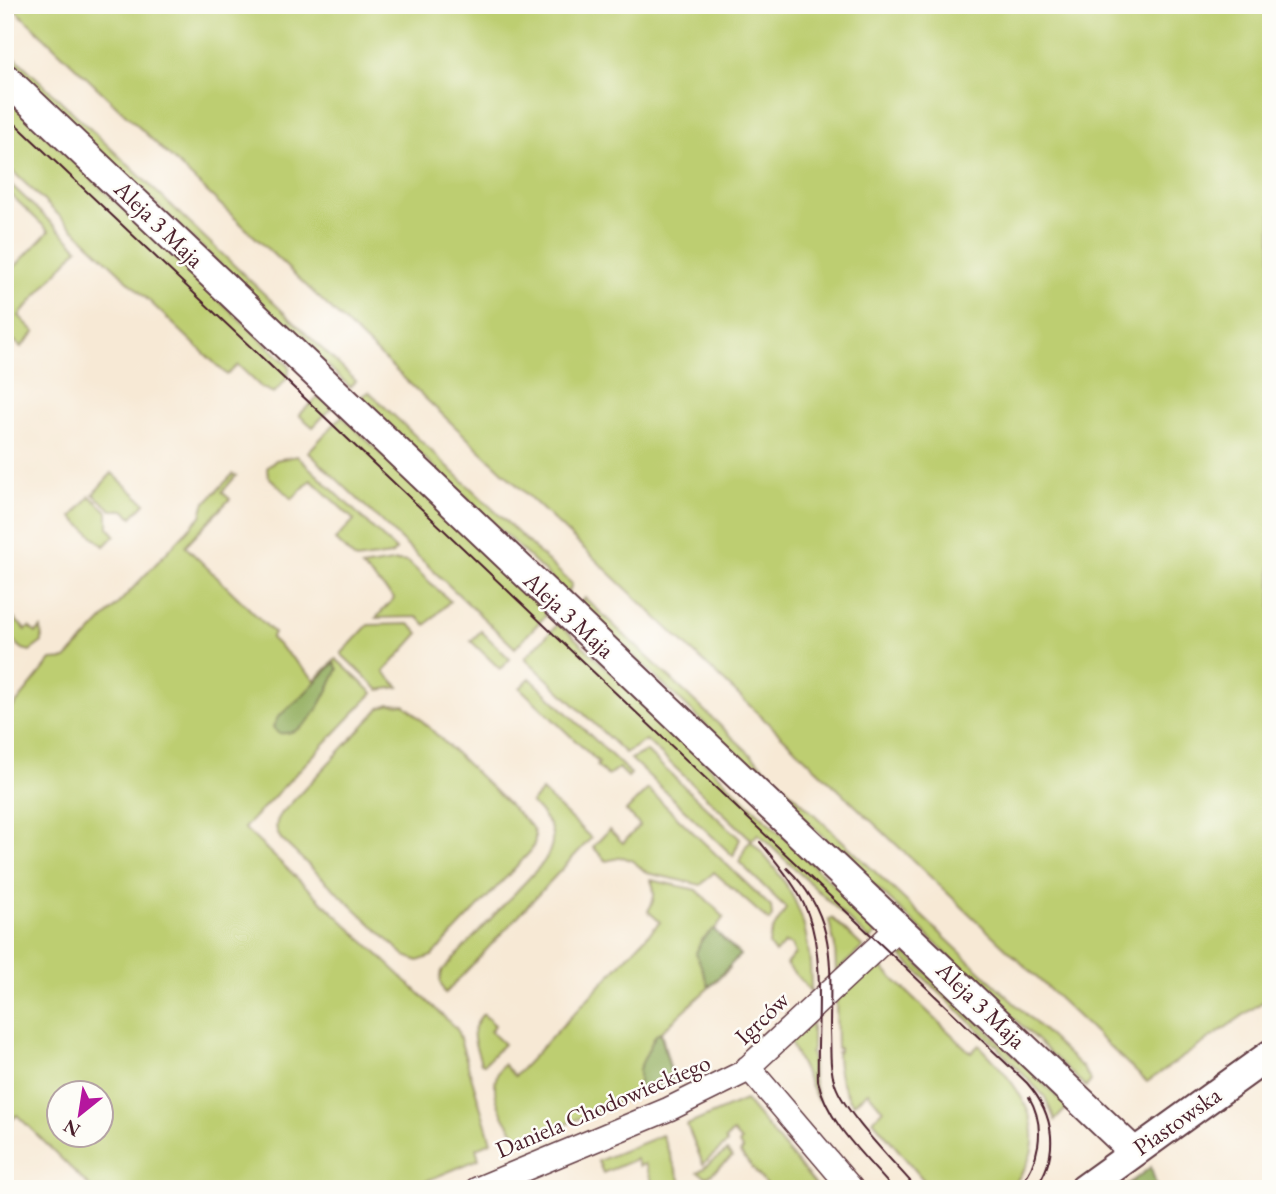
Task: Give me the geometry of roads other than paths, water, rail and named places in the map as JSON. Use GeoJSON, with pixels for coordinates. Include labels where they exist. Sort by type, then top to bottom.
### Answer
{"type":"FeatureCollection","features":[{"type":"Feature","properties":{"kind":"street","name":"Aleja 3 Maja"},"geometry":{"type":"LineString","coordinates":[[5,78],[1133,1151]]}},
{"type":"Feature","properties":{"kind":"street","name":"Igrców"},"geometry":{"type":"LineString","coordinates":[[851,1189],[748,1068],[899,928]]}},
{"type":"Feature","properties":{"kind":"street","name":"Piastowska"},"geometry":{"type":"LineString","coordinates":[[1084,1189],[1133,1151],[1271,1054]]}},
{"type":"Feature","properties":{"kind":"street","name":"Daniela Chodowieckiego"},"geometry":{"type":"LineString","coordinates":[[477,1189],[669,1109],[748,1068]]}},
{"type":"Feature","properties":{"kind":"tram line"},"geometry":{"type":"LineString","coordinates":[[5,114],[1027,1083],[1044,1108],[1051,1135],[1048,1162],[1035,1189]]}},
{"type":"Feature","properties":{"kind":"tram line"},"geometry":{"type":"LineString","coordinates":[[760,842],[799,894],[814,933],[819,974],[818,1081],[823,1097],[849,1139],[893,1189]]}},
{"type":"Feature","properties":{"kind":"tram line"},"geometry":{"type":"LineString","coordinates":[[787,868],[815,905],[828,944],[831,1058],[835,1084],[840,1096],[860,1124],[917,1189]]}},
{"type":"Feature","properties":{"kind":"tram line"},"geometry":{"type":"LineString","coordinates":[[1018,1189],[1031,1168],[1038,1145],[1038,1121],[1029,1097]]}}]}
